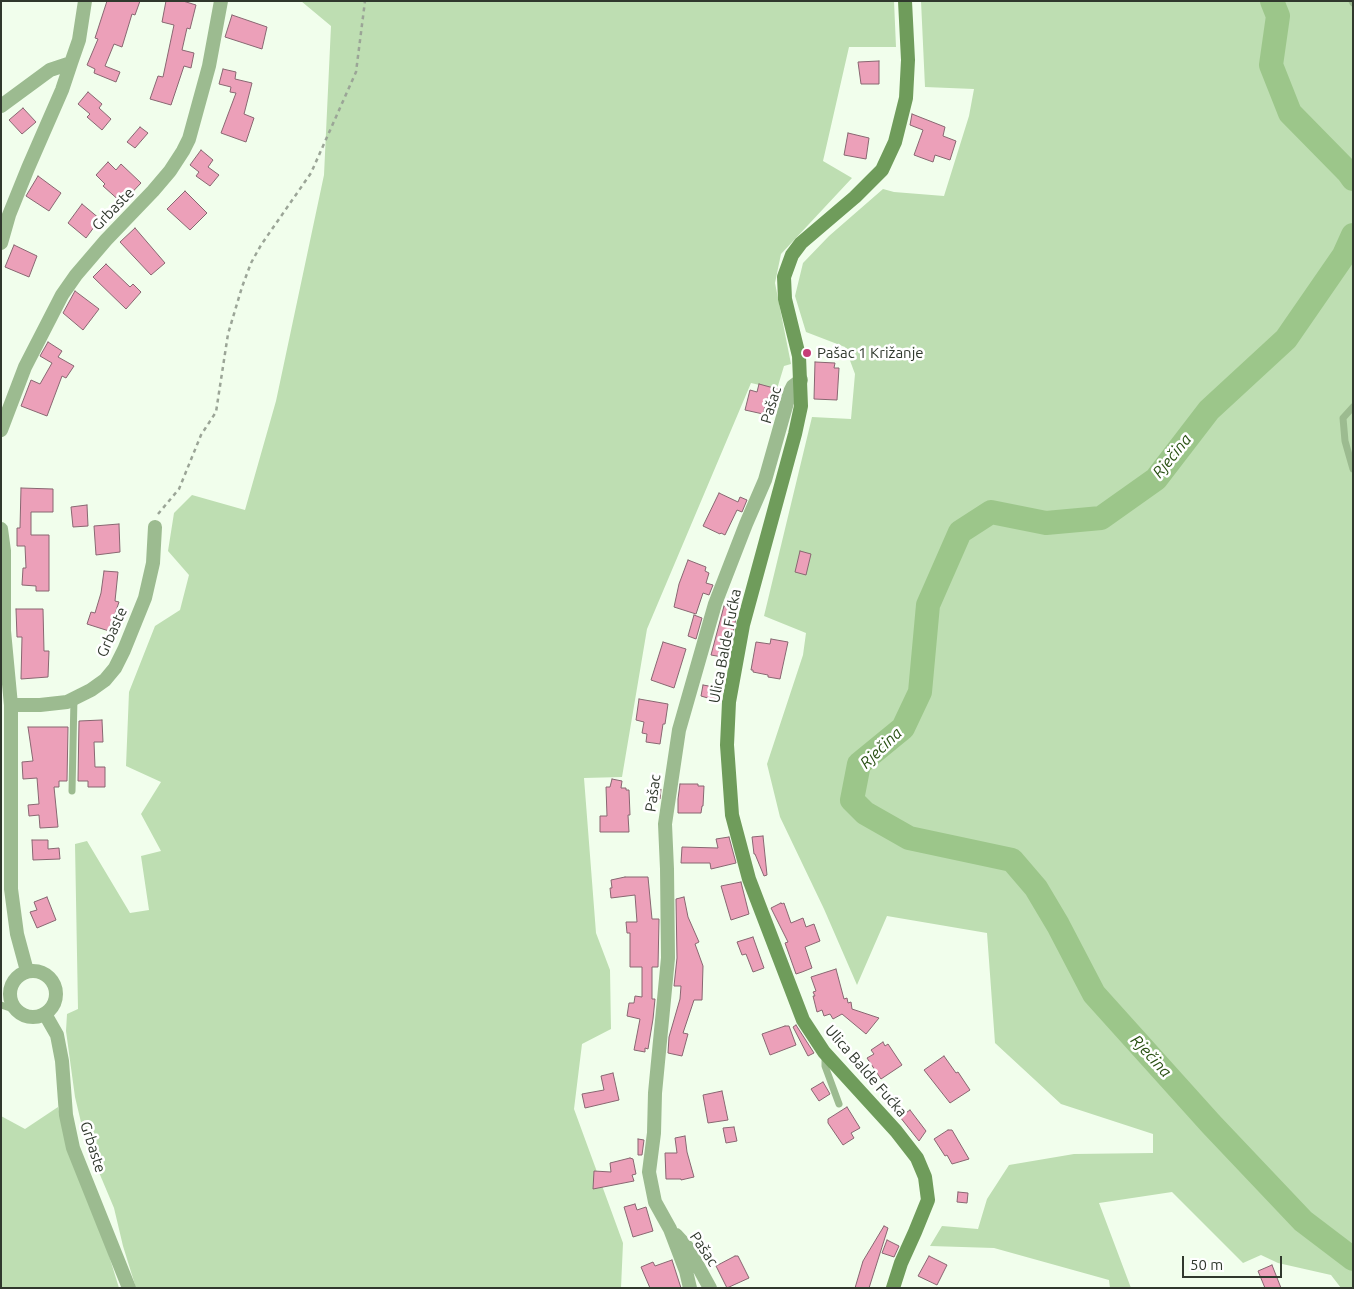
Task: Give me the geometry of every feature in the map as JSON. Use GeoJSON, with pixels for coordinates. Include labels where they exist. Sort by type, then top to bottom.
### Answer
{"type":"FeatureCollection","features":[{"type":"Feature","properties":{"kind":"main road","name":"Ulica Balde Fućka"},"geometry":{"type":"LineString","coordinates":[[893,1288],[901,1263],[928,1200],[926,1177],[917,1158],[896,1131],[824,1052],[803,1020],[749,878],[732,815],[728,782],[727,745],[729,702],[742,625],[801,406],[802,380],[799,356],[784,286],[786,269],[792,255],[801,243],[855,197],[882,170],[891,149],[906,98],[908,60],[906,1]]}},
{"type":"Feature","properties":{"kind":"street"},"geometry":{"type":"LineString","coordinates":[[1,244],[28,168],[62,90],[78,40],[85,1]]}},
{"type":"Feature","properties":{"kind":"street","name":"Grbaste"},"geometry":{"type":"LineString","coordinates":[[1,430],[25,366],[72,282],[106,240],[165,178],[183,151],[209,66],[221,1]]}},
{"type":"Feature","properties":{"kind":"street"},"geometry":{"type":"LineString","coordinates":[[1,106],[50,70],[71,63]]}},
{"type":"Feature","properties":{"kind":"street","name":"Pašac"},"geometry":{"type":"LineString","coordinates":[[690,1288],[686,1270],[670,1229],[655,1202],[649,1172],[668,958],[665,824],[679,730],[715,604],[765,480],[790,392],[793,386],[802,380]]}},
{"type":"Feature","properties":{"kind":"street","name":"Grbaste"},"geometry":{"type":"LineString","coordinates":[[11,705],[40,705],[67,702],[91,690],[105,680],[115,668],[145,598],[153,563],[155,527]]}},
{"type":"Feature","properties":{"kind":"street"},"geometry":{"type":"LineString","coordinates":[[1,529],[4,551],[4,631],[11,705],[6,771],[6,887],[27,971]]}},
{"type":"Feature","properties":{"kind":"street"},"geometry":{"type":"LineString","coordinates":[[27,971],[42,972],[53,982],[56,996],[54,1003],[45,1014],[38,1017],[22,1015],[11,1003],[10,987],[14,980],[27,971]]}},
{"type":"Feature","properties":{"kind":"street","name":"Grbaste"},"geometry":{"type":"LineString","coordinates":[[45,1014],[57,1034],[62,1061],[66,1115],[73,1148],[129,1288]]}},
{"type":"Feature","properties":{"kind":"street","name":"Pašac"},"geometry":{"type":"LineString","coordinates":[[670,1229],[688,1248],[710,1288]]}},
{"type":"Feature","properties":{"kind":"lane"},"geometry":{"type":"LineString","coordinates":[[1353,407],[1344,418],[1345,440],[1353,470]]}},
{"type":"Feature","properties":{"kind":"lane"},"geometry":{"type":"LineString","coordinates":[[72,792],[74,698]]}},
{"type":"Feature","properties":{"kind":"lane"},"geometry":{"type":"LineString","coordinates":[[1,1005],[16,1010]]}},
{"type":"Feature","properties":{"kind":"lane"},"geometry":{"type":"LineString","coordinates":[[824,1052],[825,1066],[839,1104]]}},
{"type":"Feature","properties":{"kind":"path"},"geometry":{"type":"LineString","coordinates":[[155,527],[159,512],[179,489],[201,436],[216,412],[228,334],[251,263],[261,245],[311,173],[356,72],[365,1]]}},
{"type":"Feature","properties":{"kind":"green space"},"geometry":{"type":"Polygon","coordinates":[[[301,1],[894,1],[896,47],[849,47],[823,161],[852,178],[781,254],[775,283],[791,364],[784,366],[777,389],[751,383],[647,629],[622,777],[584,778],[596,933],[610,970],[611,1029],[582,1044],[574,1109],[623,1243],[621,1288],[136,1288],[114,1208],[85,1139],[75,1097],[66,1031],[67,1014],[78,1009],[75,844],[87,841],[130,913],[149,910],[141,856],[161,851],[141,814],[161,782],[126,766],[129,692],[155,626],[180,610],[189,575],[168,551],[174,513],[192,495],[245,510],[276,401],[324,175],[331,26],[301,1]]]}},
{"type":"Feature","properties":{"kind":"green space"},"geometry":{"type":"Polygon","coordinates":[[[921,1],[1353,1],[1353,1288],[1341,1288],[1331,1275],[1278,1263],[1261,1255],[1243,1263],[1172,1192],[1099,1203],[1131,1288],[1110,1288],[1109,1280],[994,1248],[930,1246],[942,1226],[978,1229],[987,1199],[1009,1165],[1074,1154],[1153,1153],[1153,1134],[1061,1104],[995,1043],[987,933],[887,916],[857,985],[824,909],[780,817],[767,764],[803,655],[806,633],[764,616],[812,417],[851,419],[855,374],[845,347],[806,332],[795,296],[803,263],[829,236],[883,189],[894,192],[944,196],[969,116],[974,89],[925,87],[921,1]]]}},
{"type":"Feature","properties":{"kind":"green space"},"geometry":{"type":"Polygon","coordinates":[[[58,1107],[69,1154],[107,1249],[119,1288],[1,1288],[1,1116],[25,1129],[58,1107]]]}},
{"type":"Feature","properties":{"kind":"building"},"geometry":{"type":"Polygon","coordinates":[[[107,1],[140,1],[135,15],[132,14],[122,47],[114,44],[105,66],[120,72],[116,82],[94,73],[95,69],[87,65],[98,39],[95,38],[107,1]]]}},
{"type":"Feature","properties":{"kind":"building"},"geometry":{"type":"Polygon","coordinates":[[[166,1],[183,1],[196,5],[190,29],[187,28],[182,50],[194,53],[191,68],[184,66],[171,105],[150,99],[158,76],[163,77],[174,25],[162,22],[166,1]]]}},
{"type":"Feature","properties":{"kind":"building"},"geometry":{"type":"Polygon","coordinates":[[[232,15],[267,27],[262,49],[225,37],[232,15]]]}},
{"type":"Feature","properties":{"kind":"building"},"geometry":{"type":"Polygon","coordinates":[[[879,61],[879,84],[861,84],[858,62],[879,61]]]}},
{"type":"Feature","properties":{"kind":"building"},"geometry":{"type":"Polygon","coordinates":[[[223,69],[236,72],[235,79],[252,83],[244,114],[254,118],[246,142],[221,133],[236,93],[230,92],[231,87],[219,84],[223,69]]]}},
{"type":"Feature","properties":{"kind":"building"},"geometry":{"type":"Polygon","coordinates":[[[88,92],[102,104],[99,108],[111,119],[102,130],[87,117],[90,114],[78,104],[88,92]]]}},
{"type":"Feature","properties":{"kind":"building"},"geometry":{"type":"Polygon","coordinates":[[[23,108],[36,122],[22,134],[9,120],[23,108]]]}},
{"type":"Feature","properties":{"kind":"building"},"geometry":{"type":"Polygon","coordinates":[[[912,114],[945,127],[943,136],[956,141],[950,160],[935,155],[933,162],[914,155],[923,130],[910,125],[912,114]]]}},
{"type":"Feature","properties":{"kind":"building"},"geometry":{"type":"Polygon","coordinates":[[[140,127],[148,133],[135,148],[127,142],[140,127]]]}},
{"type":"Feature","properties":{"kind":"building"},"geometry":{"type":"Polygon","coordinates":[[[848,133],[869,138],[866,159],[844,155],[848,133]]]}},
{"type":"Feature","properties":{"kind":"building"},"geometry":{"type":"Polygon","coordinates":[[[201,150],[213,160],[208,167],[219,175],[210,186],[196,176],[199,172],[190,165],[201,150]]]}},
{"type":"Feature","properties":{"kind":"building"},"geometry":{"type":"Polygon","coordinates":[[[108,162],[116,170],[121,164],[141,183],[122,203],[103,186],[105,184],[96,175],[108,162]]]}},
{"type":"Feature","properties":{"kind":"building"},"geometry":{"type":"Polygon","coordinates":[[[38,176],[61,193],[49,211],[26,196],[38,176]]]}},
{"type":"Feature","properties":{"kind":"building"},"geometry":{"type":"Polygon","coordinates":[[[185,191],[207,213],[190,230],[167,209],[185,191]]]}},
{"type":"Feature","properties":{"kind":"building"},"geometry":{"type":"Polygon","coordinates":[[[82,204],[100,219],[86,238],[68,223],[82,204]]]}},
{"type":"Feature","properties":{"kind":"building"},"geometry":{"type":"Polygon","coordinates":[[[135,228],[165,263],[151,275],[120,242],[135,228]]]}},
{"type":"Feature","properties":{"kind":"building"},"geometry":{"type":"Polygon","coordinates":[[[14,245],[37,256],[29,277],[5,267],[14,245]]]}},
{"type":"Feature","properties":{"kind":"building"},"geometry":{"type":"Polygon","coordinates":[[[106,264],[130,287],[133,284],[141,292],[126,309],[93,277],[106,264]]]}},
{"type":"Feature","properties":{"kind":"building"},"geometry":{"type":"Polygon","coordinates":[[[75,291],[99,309],[83,330],[63,313],[75,291]]]}},
{"type":"Feature","properties":{"kind":"building"},"geometry":{"type":"Polygon","coordinates":[[[48,342],[62,351],[58,357],[74,366],[66,378],[62,376],[47,416],[21,406],[31,380],[40,384],[52,363],[40,356],[48,342]]]}},
{"type":"Feature","properties":{"kind":"building"},"geometry":{"type":"Polygon","coordinates":[[[815,362],[835,363],[834,368],[839,368],[837,400],[814,399],[815,362]]]}},
{"type":"Feature","properties":{"kind":"building"},"geometry":{"type":"Polygon","coordinates":[[[759,384],[781,390],[779,400],[767,398],[763,414],[745,410],[750,390],[757,392],[759,384]]]}},
{"type":"Feature","properties":{"kind":"building"},"geometry":{"type":"Polygon","coordinates":[[[21,488],[53,489],[53,512],[31,512],[31,535],[49,535],[49,591],[36,591],[36,586],[22,585],[23,568],[26,568],[25,546],[17,546],[17,528],[20,528],[21,488]]]}},
{"type":"Feature","properties":{"kind":"building"},"geometry":{"type":"Polygon","coordinates":[[[719,493],[738,502],[740,497],[747,500],[742,512],[737,510],[725,535],[703,526],[719,493]]]}},
{"type":"Feature","properties":{"kind":"building"},"geometry":{"type":"Polygon","coordinates":[[[87,505],[88,526],[73,527],[71,507],[87,505]]]}},
{"type":"Feature","properties":{"kind":"building"},"geometry":{"type":"Polygon","coordinates":[[[119,524],[120,552],[96,555],[94,526],[119,524]]]}},
{"type":"Feature","properties":{"kind":"building"},"geometry":{"type":"Polygon","coordinates":[[[800,551],[811,554],[806,575],[795,572],[800,551]]]}},
{"type":"Feature","properties":{"kind":"building"},"geometry":{"type":"Polygon","coordinates":[[[688,560],[706,567],[705,571],[709,573],[706,583],[713,585],[709,595],[703,593],[696,614],[674,607],[679,584],[688,560]]]}},
{"type":"Feature","properties":{"kind":"building"},"geometry":{"type":"Polygon","coordinates":[[[104,571],[118,572],[115,601],[119,602],[109,631],[87,624],[91,612],[95,613],[101,593],[104,571]]]}},
{"type":"Feature","properties":{"kind":"building"},"geometry":{"type":"Polygon","coordinates":[[[724,606],[738,608],[728,658],[711,655],[724,606]]]}},
{"type":"Feature","properties":{"kind":"building"},"geometry":{"type":"Polygon","coordinates":[[[16,609],[43,609],[44,651],[49,651],[48,677],[21,679],[22,637],[17,637],[16,609]]]}},
{"type":"Feature","properties":{"kind":"building"},"geometry":{"type":"Polygon","coordinates":[[[694,615],[702,618],[696,639],[688,636],[694,615]]]}},
{"type":"Feature","properties":{"kind":"building"},"geometry":{"type":"Polygon","coordinates":[[[771,639],[788,642],[780,679],[768,677],[768,675],[751,670],[756,642],[770,644],[771,639]]]}},
{"type":"Feature","properties":{"kind":"building"},"geometry":{"type":"Polygon","coordinates":[[[663,642],[686,649],[674,688],[651,680],[663,642]]]}},
{"type":"Feature","properties":{"kind":"building"},"geometry":{"type":"Polygon","coordinates":[[[703,685],[720,688],[718,701],[701,696],[703,685]]]}},
{"type":"Feature","properties":{"kind":"building"},"geometry":{"type":"Polygon","coordinates":[[[639,699],[668,704],[660,744],[646,742],[647,734],[642,733],[644,722],[636,720],[639,699]]]}},
{"type":"Feature","properties":{"kind":"building"},"geometry":{"type":"Polygon","coordinates":[[[102,720],[103,742],[94,742],[95,767],[105,767],[105,787],[88,787],[88,781],[78,781],[79,721],[102,720]]]}},
{"type":"Feature","properties":{"kind":"building"},"geometry":{"type":"Polygon","coordinates":[[[28,727],[68,727],[67,781],[59,781],[59,787],[54,787],[58,827],[40,828],[39,815],[29,816],[28,805],[39,804],[37,778],[23,779],[22,762],[33,761],[28,727]]]}},
{"type":"Feature","properties":{"kind":"building"},"geometry":{"type":"Polygon","coordinates":[[[612,779],[622,781],[621,788],[629,790],[629,832],[600,832],[600,816],[607,816],[606,787],[610,787],[612,779]]]}},
{"type":"Feature","properties":{"kind":"building"},"geometry":{"type":"Polygon","coordinates":[[[680,784],[704,786],[701,813],[678,813],[680,784]]]}},
{"type":"Feature","properties":{"kind":"building"},"geometry":{"type":"Polygon","coordinates":[[[651,789],[661,789],[660,799],[650,799],[651,789]]]}},
{"type":"Feature","properties":{"kind":"building"},"geometry":{"type":"Polygon","coordinates":[[[763,836],[767,875],[764,876],[754,854],[752,837],[763,836]]]}},
{"type":"Feature","properties":{"kind":"building"},"geometry":{"type":"Polygon","coordinates":[[[729,837],[736,863],[711,869],[710,863],[681,863],[682,847],[718,848],[716,839],[729,837]]]}},
{"type":"Feature","properties":{"kind":"building"},"geometry":{"type":"Polygon","coordinates":[[[32,840],[48,840],[48,849],[59,848],[60,859],[33,860],[32,840]]]}},
{"type":"Feature","properties":{"kind":"building"},"geometry":{"type":"Polygon","coordinates":[[[625,877],[648,877],[652,919],[659,919],[658,967],[652,967],[652,999],[655,999],[653,1019],[648,1049],[645,1048],[645,1052],[634,1050],[640,1019],[627,1016],[629,1003],[634,1003],[635,996],[642,997],[642,967],[630,967],[630,933],[627,933],[626,922],[637,922],[635,895],[611,898],[611,880],[625,877]]]}},
{"type":"Feature","properties":{"kind":"building"},"geometry":{"type":"Polygon","coordinates":[[[741,882],[749,914],[731,920],[721,886],[741,882]]]}},
{"type":"Feature","properties":{"kind":"building"},"geometry":{"type":"Polygon","coordinates":[[[47,897],[56,920],[37,928],[30,912],[37,910],[34,902],[47,897]]]}},
{"type":"Feature","properties":{"kind":"building"},"geometry":{"type":"Polygon","coordinates":[[[684,897],[688,917],[699,942],[695,944],[703,966],[702,1000],[694,1000],[683,1033],[688,1034],[682,1056],[668,1053],[669,1037],[680,999],[681,986],[674,986],[677,958],[676,899],[684,897]]]}},
{"type":"Feature","properties":{"kind":"building"},"geometry":{"type":"Polygon","coordinates":[[[784,903],[791,923],[803,918],[806,927],[814,924],[820,941],[805,947],[812,968],[796,974],[785,943],[788,942],[771,908],[784,903]]]}},
{"type":"Feature","properties":{"kind":"building"},"geometry":{"type":"Polygon","coordinates":[[[753,937],[764,968],[753,972],[746,954],[742,955],[737,942],[753,937]]]}},
{"type":"Feature","properties":{"kind":"building"},"geometry":{"type":"Polygon","coordinates":[[[836,969],[844,999],[847,998],[848,1003],[851,1002],[852,1009],[879,1018],[866,1034],[842,1014],[833,1019],[830,1014],[824,1016],[822,1010],[817,1012],[813,996],[815,996],[813,992],[816,991],[811,977],[836,969]]]}},
{"type":"Feature","properties":{"kind":"building"},"geometry":{"type":"Polygon","coordinates":[[[796,1025],[814,1053],[808,1056],[793,1027],[796,1025]]]}},
{"type":"Feature","properties":{"kind":"building"},"geometry":{"type":"Polygon","coordinates":[[[789,1026],[796,1045],[770,1055],[762,1034],[789,1026]]]}},
{"type":"Feature","properties":{"kind":"building"},"geometry":{"type":"Polygon","coordinates":[[[883,1042],[885,1046],[888,1044],[902,1065],[881,1079],[867,1058],[874,1054],[871,1050],[883,1042]]]}},
{"type":"Feature","properties":{"kind":"building"},"geometry":{"type":"Polygon","coordinates":[[[944,1056],[970,1090],[950,1103],[924,1070],[944,1056]]]}},
{"type":"Feature","properties":{"kind":"building"},"geometry":{"type":"Polygon","coordinates":[[[613,1073],[619,1100],[585,1108],[582,1094],[604,1090],[601,1076],[613,1073]]]}},
{"type":"Feature","properties":{"kind":"building"},"geometry":{"type":"Polygon","coordinates":[[[823,1082],[830,1094],[819,1101],[811,1089],[823,1082]]]}},
{"type":"Feature","properties":{"kind":"building"},"geometry":{"type":"Polygon","coordinates":[[[722,1091],[728,1120],[708,1123],[703,1095],[722,1091]]]}},
{"type":"Feature","properties":{"kind":"building"},"geometry":{"type":"Polygon","coordinates":[[[847,1107],[860,1128],[851,1133],[854,1138],[843,1145],[828,1123],[828,1119],[847,1107]]]}},
{"type":"Feature","properties":{"kind":"building"},"geometry":{"type":"Polygon","coordinates":[[[910,1110],[926,1131],[919,1141],[900,1117],[910,1110]]]}},
{"type":"Feature","properties":{"kind":"building"},"geometry":{"type":"Polygon","coordinates":[[[734,1127],[737,1141],[726,1143],[723,1128],[734,1127]]]}},
{"type":"Feature","properties":{"kind":"building"},"geometry":{"type":"Polygon","coordinates":[[[948,1130],[952,1130],[969,1159],[952,1164],[947,1155],[945,1156],[934,1139],[948,1130]]]}},
{"type":"Feature","properties":{"kind":"building"},"geometry":{"type":"Polygon","coordinates":[[[685,1136],[694,1177],[681,1180],[666,1179],[665,1153],[677,1153],[675,1138],[685,1136]]]}},
{"type":"Feature","properties":{"kind":"building"},"geometry":{"type":"Polygon","coordinates":[[[638,1139],[644,1140],[642,1155],[638,1155],[638,1139]]]}},
{"type":"Feature","properties":{"kind":"building"},"geometry":{"type":"Polygon","coordinates":[[[633,1159],[636,1174],[632,1175],[634,1181],[593,1189],[594,1171],[611,1172],[610,1163],[633,1159]]]}},
{"type":"Feature","properties":{"kind":"building"},"geometry":{"type":"Polygon","coordinates":[[[958,1192],[968,1193],[967,1203],[957,1202],[958,1192]]]}},
{"type":"Feature","properties":{"kind":"building"},"geometry":{"type":"Polygon","coordinates":[[[635,1204],[637,1210],[646,1207],[653,1231],[633,1237],[624,1207],[635,1204]]]}},
{"type":"Feature","properties":{"kind":"building"},"geometry":{"type":"Polygon","coordinates":[[[884,1226],[888,1228],[869,1288],[855,1288],[863,1261],[884,1226]]]}},
{"type":"Feature","properties":{"kind":"building"},"geometry":{"type":"Polygon","coordinates":[[[887,1240],[899,1246],[894,1257],[882,1253],[887,1240]]]}},
{"type":"Feature","properties":{"kind":"building"},"geometry":{"type":"Polygon","coordinates":[[[738,1256],[749,1278],[727,1288],[716,1266],[738,1256]]]}},
{"type":"Feature","properties":{"kind":"building"},"geometry":{"type":"Polygon","coordinates":[[[929,1256],[947,1265],[937,1285],[918,1276],[929,1256]]]}},
{"type":"Feature","properties":{"kind":"building"},"geometry":{"type":"Polygon","coordinates":[[[672,1260],[681,1288],[650,1288],[641,1267],[653,1262],[655,1266],[672,1260]]]}},
{"type":"Feature","properties":{"kind":"building"},"geometry":{"type":"Polygon","coordinates":[[[1272,1265],[1281,1288],[1265,1288],[1258,1271],[1272,1265]]]}},
{"type":"Feature","properties":{"kind":"waterway","name":"Rječina"},"geometry":{"type":"LineString","coordinates":[[1272,1],[1278,16],[1271,65],[1290,113],[1353,179]]}},
{"type":"Feature","properties":{"kind":"waterway","name":"Rječina"},"geometry":{"type":"LineString","coordinates":[[1353,235],[1344,255],[1286,339],[1209,410],[1156,479],[1101,518],[1046,523],[991,512],[960,532],[928,605],[920,692],[903,728],[859,764],[852,800],[865,813],[909,838],[1012,860],[1036,888],[1058,925],[1094,994],[1211,1124],[1303,1221],[1353,1259]]}},
{"type":"Feature","properties":{"kind":"place","name":"Pašac 1 Križanje"},"geometry":{"type":"Point","coordinates":[807,353]}}]}
